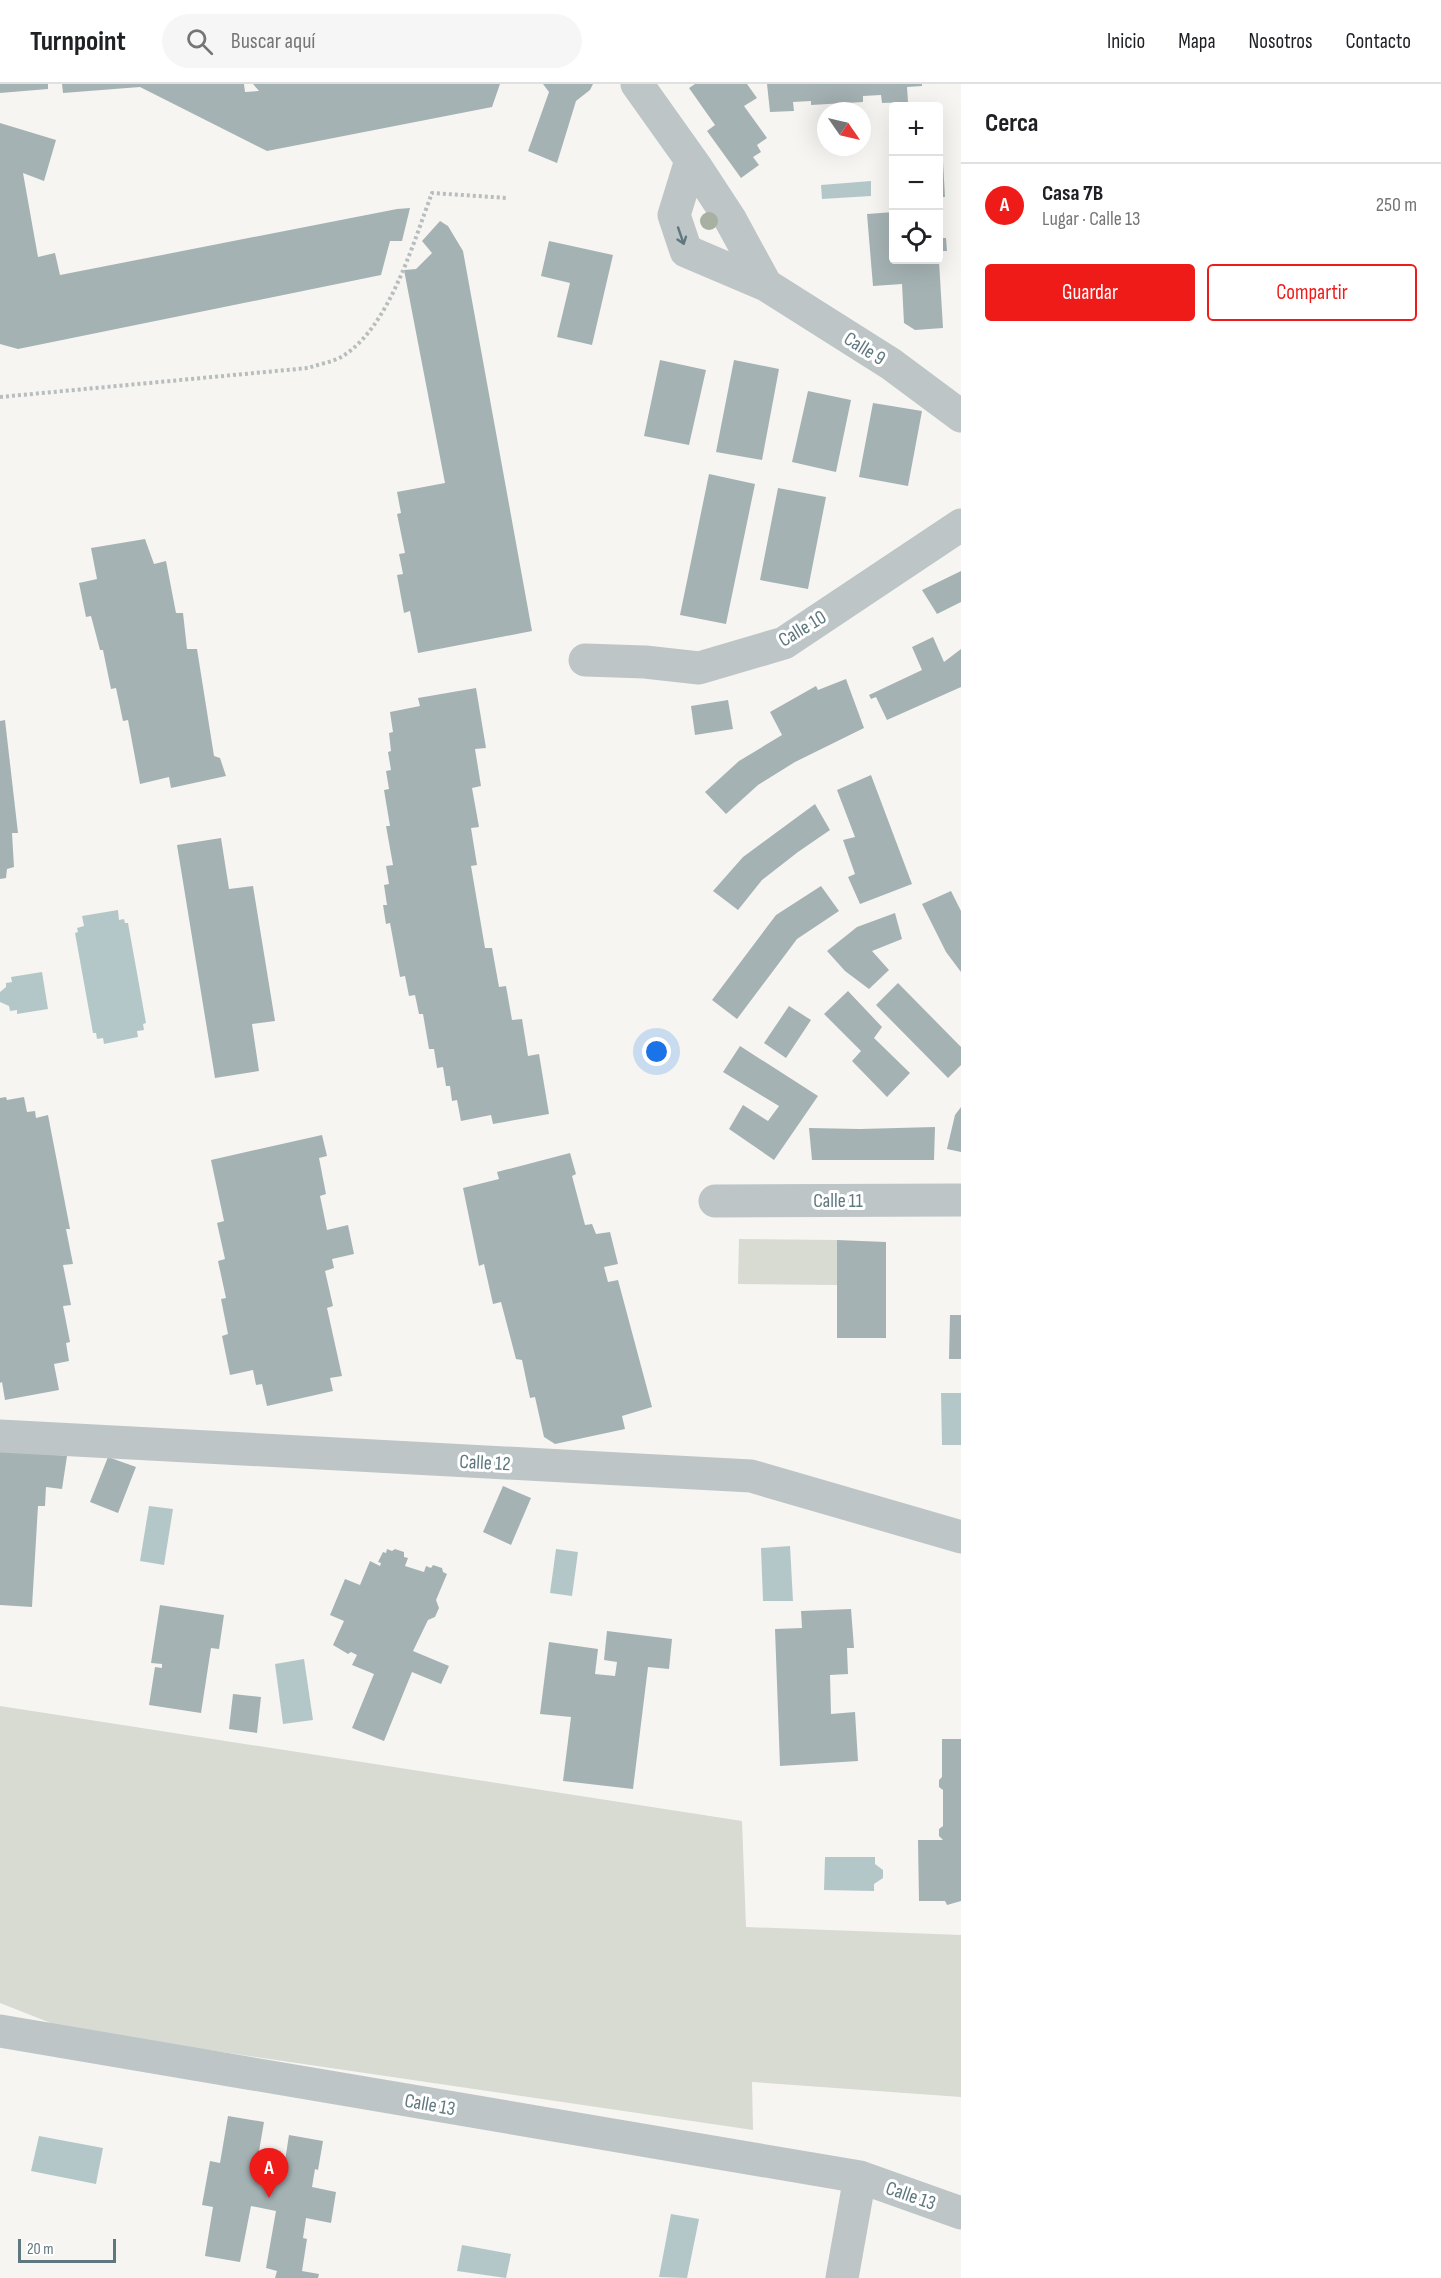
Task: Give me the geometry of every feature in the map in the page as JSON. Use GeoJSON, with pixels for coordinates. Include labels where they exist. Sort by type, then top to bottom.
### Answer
{"type":"FeatureCollection","features":[{"type":"Feature","properties":{"kind":"street","name":"Calle 9"},"geometry":{"type":"LineString","coordinates":[[637,84],[730,219],[766,285]]}},
{"type":"Feature","properties":{"kind":"street","name":"Calle 9"},"geometry":{"type":"LineString","coordinates":[[691,160],[674,215],[686,251],[766,285],[891,364],[961,417]]}},
{"type":"Feature","properties":{"kind":"street","name":"Calle 10"},"geometry":{"type":"LineString","coordinates":[[585,660],[645,662],[699,668],[784,643],[961,525]]}},
{"type":"Feature","properties":{"kind":"street","name":"Calle 11"},"geometry":{"type":"LineString","coordinates":[[715,1201],[961,1200]]}},
{"type":"Feature","properties":{"kind":"street","name":"Calle 12"},"geometry":{"type":"LineString","coordinates":[[0,1436],[751,1476],[961,1537]]}},
{"type":"Feature","properties":{"kind":"street","name":"Calle 13"},"geometry":{"type":"LineString","coordinates":[[0,2031],[860,2177],[961,2214]]}},
{"type":"Feature","properties":{"kind":"street","name":"Calle 13"},"geometry":{"type":"LineString","coordinates":[[842,2278],[860,2177]]}},
{"type":"Feature","properties":{"kind":"path"},"geometry":{"type":"LineString","coordinates":[[0,397],[308,368],[341,357],[358,345],[391,300],[432,193],[507,198]]}},
{"type":"Feature","properties":{"kind":"shaded area"},"geometry":{"type":"Polygon","coordinates":[[[871,181],[871,196],[822,199],[821,185],[871,181]]]}},
{"type":"Feature","properties":{"kind":"shaded area"},"geometry":{"type":"Polygon","coordinates":[[[118,910],[119,920],[124,919],[125,923],[128,923],[146,1023],[143,1024],[144,1030],[137,1031],[138,1037],[104,1044],[103,1038],[97,1039],[96,1033],[93,1033],[75,933],[78,932],[77,928],[84,926],[82,916],[118,910]]]}},
{"type":"Feature","properties":{"kind":"shaded area"},"geometry":{"type":"Polygon","coordinates":[[[42,972],[48,1009],[17,1014],[17,1010],[10,1011],[9,1006],[0,1002],[0,992],[6,987],[6,983],[12,982],[11,977],[42,972]]]}},
{"type":"Feature","properties":{"kind":"shaded area"},"geometry":{"type":"Polygon","coordinates":[[[739,1239],[837,1240],[837,1285],[738,1284],[739,1239]]]}},
{"type":"Feature","properties":{"kind":"shaded area"},"geometry":{"type":"Polygon","coordinates":[[[941,1393],[961,1393],[961,1445],[942,1445],[941,1393]]]}},
{"type":"Feature","properties":{"kind":"shaded area"},"geometry":{"type":"Polygon","coordinates":[[[149,1506],[173,1509],[164,1565],[140,1561],[149,1506]]]}},
{"type":"Feature","properties":{"kind":"shaded area"},"geometry":{"type":"Polygon","coordinates":[[[790,1546],[793,1601],[763,1601],[761,1548],[790,1546]]]}},
{"type":"Feature","properties":{"kind":"shaded area"},"geometry":{"type":"Polygon","coordinates":[[[556,1549],[578,1552],[572,1596],[550,1593],[556,1549]]]}},
{"type":"Feature","properties":{"kind":"shaded area"},"geometry":{"type":"Polygon","coordinates":[[[304,1659],[313,1720],[283,1724],[275,1664],[304,1659]]]}},
{"type":"Feature","properties":{"kind":"shaded area"},"geometry":{"type":"Polygon","coordinates":[[[0,1706],[742,1821],[746,1927],[961,1935],[961,2097],[752,2082],[753,2130],[66,2029],[0,2003],[0,1706]]]}},
{"type":"Feature","properties":{"kind":"shaded area"},"geometry":{"type":"Polygon","coordinates":[[[825,1857],[875,1857],[875,1864],[883,1870],[883,1878],[874,1884],[874,1891],[824,1890],[825,1857]]]}},
{"type":"Feature","properties":{"kind":"shaded area"},"geometry":{"type":"Polygon","coordinates":[[[39,2136],[103,2148],[96,2184],[31,2171],[39,2136]]]}},
{"type":"Feature","properties":{"kind":"shaded area"},"geometry":{"type":"Polygon","coordinates":[[[671,2214],[699,2219],[687,2278],[659,2277],[671,2214]]]}},
{"type":"Feature","properties":{"kind":"shaded area"},"geometry":{"type":"Polygon","coordinates":[[[462,2245],[511,2254],[506,2278],[457,2271],[462,2245]]]}},
{"type":"Feature","properties":{"kind":"building"},"geometry":{"type":"Polygon","coordinates":[[[0,84],[48,84],[48,89],[0,93],[0,84]]]}},
{"type":"Feature","properties":{"kind":"building"},"geometry":{"type":"Polygon","coordinates":[[[62,84],[244,84],[245,92],[259,91],[253,84],[500,84],[492,107],[267,151],[140,87],[63,93],[62,84]]]}},
{"type":"Feature","properties":{"kind":"building"},"geometry":{"type":"Polygon","coordinates":[[[543,84],[593,84],[590,90],[576,101],[557,163],[528,151],[549,92],[543,84]]]}},
{"type":"Feature","properties":{"kind":"building"},"geometry":{"type":"Polygon","coordinates":[[[695,84],[747,84],[757,98],[744,106],[767,138],[757,145],[761,152],[753,157],[759,165],[741,178],[707,131],[715,125],[689,88],[695,84]]]}},
{"type":"Feature","properties":{"kind":"building"},"geometry":{"type":"Polygon","coordinates":[[[767,84],[922,84],[922,86],[907,87],[908,102],[882,103],[881,95],[863,96],[863,102],[817,102],[817,105],[811,105],[811,101],[793,102],[794,111],[770,112],[767,84]]]}},
{"type":"Feature","properties":{"kind":"building"},"geometry":{"type":"Polygon","coordinates":[[[0,123],[56,140],[44,181],[23,173],[38,257],[55,253],[60,275],[410,208],[402,241],[390,241],[381,275],[18,349],[0,344],[0,123]]]}},
{"type":"Feature","properties":{"kind":"building"},"geometry":{"type":"Polygon","coordinates":[[[943,162],[945,197],[943,197],[943,162]]]}},
{"type":"Feature","properties":{"kind":"building"},"geometry":{"type":"Polygon","coordinates":[[[889,212],[889,264],[939,264],[943,328],[915,330],[904,323],[902,284],[873,286],[867,214],[889,212]]]}},
{"type":"Feature","properties":{"kind":"building"},"geometry":{"type":"Polygon","coordinates":[[[440,221],[448,226],[463,251],[532,631],[418,653],[410,611],[404,613],[397,575],[403,574],[399,554],[405,553],[397,514],[401,513],[397,492],[445,483],[404,270],[416,269],[432,253],[422,241],[440,221]]]}},
{"type":"Feature","properties":{"kind":"building"},"geometry":{"type":"Polygon","coordinates":[[[943,238],[946,238],[947,251],[943,251],[943,238]]]}},
{"type":"Feature","properties":{"kind":"building"},"geometry":{"type":"Polygon","coordinates":[[[549,241],[613,255],[592,345],[557,337],[570,283],[541,276],[549,241]]]}},
{"type":"Feature","properties":{"kind":"building"},"geometry":{"type":"Polygon","coordinates":[[[660,360],[706,370],[689,445],[644,436],[660,360]]]}},
{"type":"Feature","properties":{"kind":"building"},"geometry":{"type":"Polygon","coordinates":[[[734,360],[779,369],[762,460],[716,452],[734,360]]]}},
{"type":"Feature","properties":{"kind":"building"},"geometry":{"type":"Polygon","coordinates":[[[808,391],[851,400],[836,472],[792,462],[808,391]]]}},
{"type":"Feature","properties":{"kind":"building"},"geometry":{"type":"Polygon","coordinates":[[[873,403],[922,411],[908,486],[859,477],[873,403]]]}},
{"type":"Feature","properties":{"kind":"building"},"geometry":{"type":"Polygon","coordinates":[[[709,474],[755,484],[726,624],[680,615],[709,474]]]}},
{"type":"Feature","properties":{"kind":"building"},"geometry":{"type":"Polygon","coordinates":[[[778,488],[826,497],[808,589],[760,580],[778,488]]]}},
{"type":"Feature","properties":{"kind":"building"},"geometry":{"type":"Polygon","coordinates":[[[145,539],[154,564],[166,561],[176,613],[183,613],[187,649],[197,649],[214,756],[220,758],[226,776],[171,788],[169,777],[140,784],[128,720],[123,721],[116,688],[111,689],[103,650],[100,650],[91,616],[86,617],[79,583],[97,579],[91,548],[145,539]]]}},
{"type":"Feature","properties":{"kind":"building"},"geometry":{"type":"Polygon","coordinates":[[[961,571],[961,602],[937,614],[922,590],[961,571]]]}},
{"type":"Feature","properties":{"kind":"building"},"geometry":{"type":"Polygon","coordinates":[[[933,637],[944,662],[961,649],[961,687],[887,720],[876,697],[871,699],[869,695],[922,670],[912,647],[933,637]]]}},
{"type":"Feature","properties":{"kind":"building"},"geometry":{"type":"Polygon","coordinates":[[[846,679],[864,728],[795,762],[758,785],[726,814],[705,792],[739,761],[782,735],[770,712],[816,686],[818,690],[846,679]]]}},
{"type":"Feature","properties":{"kind":"building"},"geometry":{"type":"Polygon","coordinates":[[[476,688],[486,748],[475,749],[481,786],[472,788],[479,827],[471,828],[477,865],[471,866],[485,948],[492,948],[499,987],[506,986],[512,1020],[522,1019],[528,1056],[539,1054],[549,1114],[493,1124],[491,1115],[461,1121],[457,1100],[452,1101],[450,1086],[446,1086],[443,1067],[437,1068],[434,1049],[429,1049],[423,1014],[419,1014],[415,995],[409,996],[405,976],[400,977],[390,923],[386,924],[383,905],[387,905],[384,885],[389,884],[386,866],[393,865],[386,826],[390,826],[384,790],[389,789],[386,771],[391,770],[388,752],[391,751],[389,733],[393,732],[390,712],[420,706],[418,698],[476,688]]]}},
{"type":"Feature","properties":{"kind":"building"},"geometry":{"type":"Polygon","coordinates":[[[728,700],[733,729],[695,735],[691,706],[728,700]]]}},
{"type":"Feature","properties":{"kind":"building"},"geometry":{"type":"Polygon","coordinates":[[[5,720],[18,833],[12,833],[14,867],[7,869],[6,878],[0,879],[0,721],[5,720]]]}},
{"type":"Feature","properties":{"kind":"building"},"geometry":{"type":"Polygon","coordinates":[[[871,775],[912,884],[860,904],[848,877],[855,874],[843,840],[855,837],[837,790],[871,775]]]}},
{"type":"Feature","properties":{"kind":"building"},"geometry":{"type":"Polygon","coordinates":[[[815,804],[830,830],[762,880],[738,910],[713,891],[743,857],[815,804]]]}},
{"type":"Feature","properties":{"kind":"building"},"geometry":{"type":"Polygon","coordinates":[[[221,838],[229,889],[253,886],[275,1021],[252,1024],[259,1071],[215,1078],[177,845],[221,838]]]}},
{"type":"Feature","properties":{"kind":"building"},"geometry":{"type":"Polygon","coordinates":[[[821,886],[839,911],[797,939],[737,1019],[712,1000],[776,915],[821,886]]]}},
{"type":"Feature","properties":{"kind":"building"},"geometry":{"type":"Polygon","coordinates":[[[951,891],[961,911],[961,972],[946,952],[922,904],[951,891]]]}},
{"type":"Feature","properties":{"kind":"building"},"geometry":{"type":"Polygon","coordinates":[[[895,913],[902,939],[872,951],[889,970],[869,989],[845,971],[827,951],[857,927],[895,913]]]}},
{"type":"Feature","properties":{"kind":"building"},"geometry":{"type":"Polygon","coordinates":[[[898,983],[961,1047],[961,1065],[948,1078],[876,1005],[898,983]]]}},
{"type":"Feature","properties":{"kind":"building"},"geometry":{"type":"Polygon","coordinates":[[[848,991],[882,1027],[874,1038],[910,1073],[887,1097],[852,1061],[861,1051],[824,1014],[848,991]]]}},
{"type":"Feature","properties":{"kind":"building"},"geometry":{"type":"Polygon","coordinates":[[[789,1006],[811,1020],[786,1058],[764,1043],[789,1006]]]}},
{"type":"Feature","properties":{"kind":"building"},"geometry":{"type":"Polygon","coordinates":[[[740,1046],[818,1096],[774,1160],[729,1129],[743,1105],[768,1121],[779,1106],[723,1072],[740,1046]]]}},
{"type":"Feature","properties":{"kind":"building"},"geometry":{"type":"Polygon","coordinates":[[[6,1097],[7,1100],[24,1097],[27,1112],[35,1111],[36,1118],[48,1115],[70,1229],[66,1229],[73,1264],[63,1265],[71,1305],[63,1306],[70,1342],[66,1343],[69,1361],[54,1364],[59,1390],[5,1400],[2,1382],[0,1383],[0,1098],[6,1097]]]}},
{"type":"Feature","properties":{"kind":"building"},"geometry":{"type":"Polygon","coordinates":[[[961,1107],[961,1152],[947,1149],[955,1115],[961,1107]]]}},
{"type":"Feature","properties":{"kind":"building"},"geometry":{"type":"Polygon","coordinates":[[[935,1127],[934,1160],[812,1160],[809,1128],[935,1127]]]}},
{"type":"Feature","properties":{"kind":"building"},"geometry":{"type":"Polygon","coordinates":[[[322,1135],[327,1156],[319,1158],[326,1194],[320,1196],[327,1230],[348,1225],[354,1254],[332,1259],[334,1268],[325,1271],[333,1306],[327,1308],[342,1376],[330,1378],[333,1391],[267,1406],[262,1384],[256,1385],[253,1370],[230,1375],[222,1336],[228,1334],[221,1299],[226,1298],[218,1261],[225,1259],[217,1223],[224,1221],[211,1160],[322,1135]]]}},
{"type":"Feature","properties":{"kind":"building"},"geometry":{"type":"Polygon","coordinates":[[[570,1153],[576,1174],[572,1176],[585,1225],[592,1224],[596,1234],[610,1232],[618,1264],[604,1267],[608,1282],[618,1280],[652,1407],[622,1416],[625,1429],[555,1444],[544,1437],[535,1397],[530,1398],[522,1360],[516,1359],[501,1302],[493,1304],[484,1264],[479,1266],[463,1188],[499,1179],[497,1172],[570,1153]]]}},
{"type":"Feature","properties":{"kind":"building"},"geometry":{"type":"Polygon","coordinates":[[[837,1240],[886,1242],[886,1338],[837,1338],[837,1240]]]}},
{"type":"Feature","properties":{"kind":"building"},"geometry":{"type":"Polygon","coordinates":[[[950,1315],[961,1315],[961,1359],[949,1359],[950,1315]]]}},
{"type":"Feature","properties":{"kind":"building"},"geometry":{"type":"Polygon","coordinates":[[[0,1449],[67,1456],[62,1489],[46,1487],[45,1506],[38,1506],[32,1607],[0,1605],[0,1449]]]}},
{"type":"Feature","properties":{"kind":"building"},"geometry":{"type":"Polygon","coordinates":[[[108,1457],[136,1467],[118,1513],[90,1502],[108,1457]]]}},
{"type":"Feature","properties":{"kind":"building"},"geometry":{"type":"Polygon","coordinates":[[[503,1486],[531,1498],[511,1545],[483,1532],[503,1486]]]}},
{"type":"Feature","properties":{"kind":"building"},"geometry":{"type":"Polygon","coordinates":[[[387,1549],[404,1552],[404,1557],[408,1558],[405,1566],[424,1572],[426,1566],[431,1568],[433,1565],[442,1568],[447,1574],[436,1600],[439,1608],[435,1617],[428,1620],[413,1651],[449,1666],[441,1684],[412,1672],[384,1741],[352,1728],[374,1674],[352,1665],[357,1655],[351,1652],[348,1654],[333,1645],[344,1621],[330,1615],[345,1579],[360,1585],[370,1561],[380,1566],[381,1563],[378,1562],[387,1549]]]}},
{"type":"Feature","properties":{"kind":"building"},"geometry":{"type":"Polygon","coordinates":[[[160,1605],[224,1615],[219,1649],[211,1648],[201,1713],[149,1705],[155,1667],[162,1668],[162,1664],[151,1663],[160,1605]]]}},
{"type":"Feature","properties":{"kind":"building"},"geometry":{"type":"Polygon","coordinates":[[[851,1609],[854,1648],[847,1648],[848,1674],[830,1675],[831,1714],[855,1712],[858,1761],[780,1766],[775,1629],[802,1628],[801,1611],[851,1609]]]}},
{"type":"Feature","properties":{"kind":"building"},"geometry":{"type":"Polygon","coordinates":[[[607,1631],[672,1639],[669,1669],[648,1667],[633,1789],[563,1781],[571,1717],[540,1714],[549,1642],[598,1649],[595,1674],[615,1676],[617,1662],[604,1660],[607,1631]]]}},
{"type":"Feature","properties":{"kind":"building"},"geometry":{"type":"Polygon","coordinates":[[[233,1694],[261,1697],[257,1733],[229,1729],[233,1694]]]}},
{"type":"Feature","properties":{"kind":"building"},"geometry":{"type":"Polygon","coordinates":[[[942,1739],[961,1739],[961,1901],[947,1905],[945,1901],[919,1901],[918,1840],[943,1840],[939,1836],[939,1829],[943,1826],[943,1790],[939,1787],[939,1780],[942,1777],[942,1739]]]}},
{"type":"Feature","properties":{"kind":"building"},"geometry":{"type":"Polygon","coordinates":[[[228,2116],[264,2122],[256,2169],[283,2174],[289,2135],[323,2141],[318,2170],[315,2169],[312,2187],[336,2192],[331,2223],[306,2218],[303,2238],[307,2239],[302,2271],[319,2274],[318,2278],[275,2278],[277,2271],[266,2268],[276,2211],[251,2206],[240,2262],[205,2256],[213,2207],[202,2205],[210,2161],[220,2163],[228,2116]]]}},
{"type":"Feature","properties":{"kind":"place","name":"Casa 7B"},"geometry":{"type":"Point","coordinates":[269,2198]}}]}
